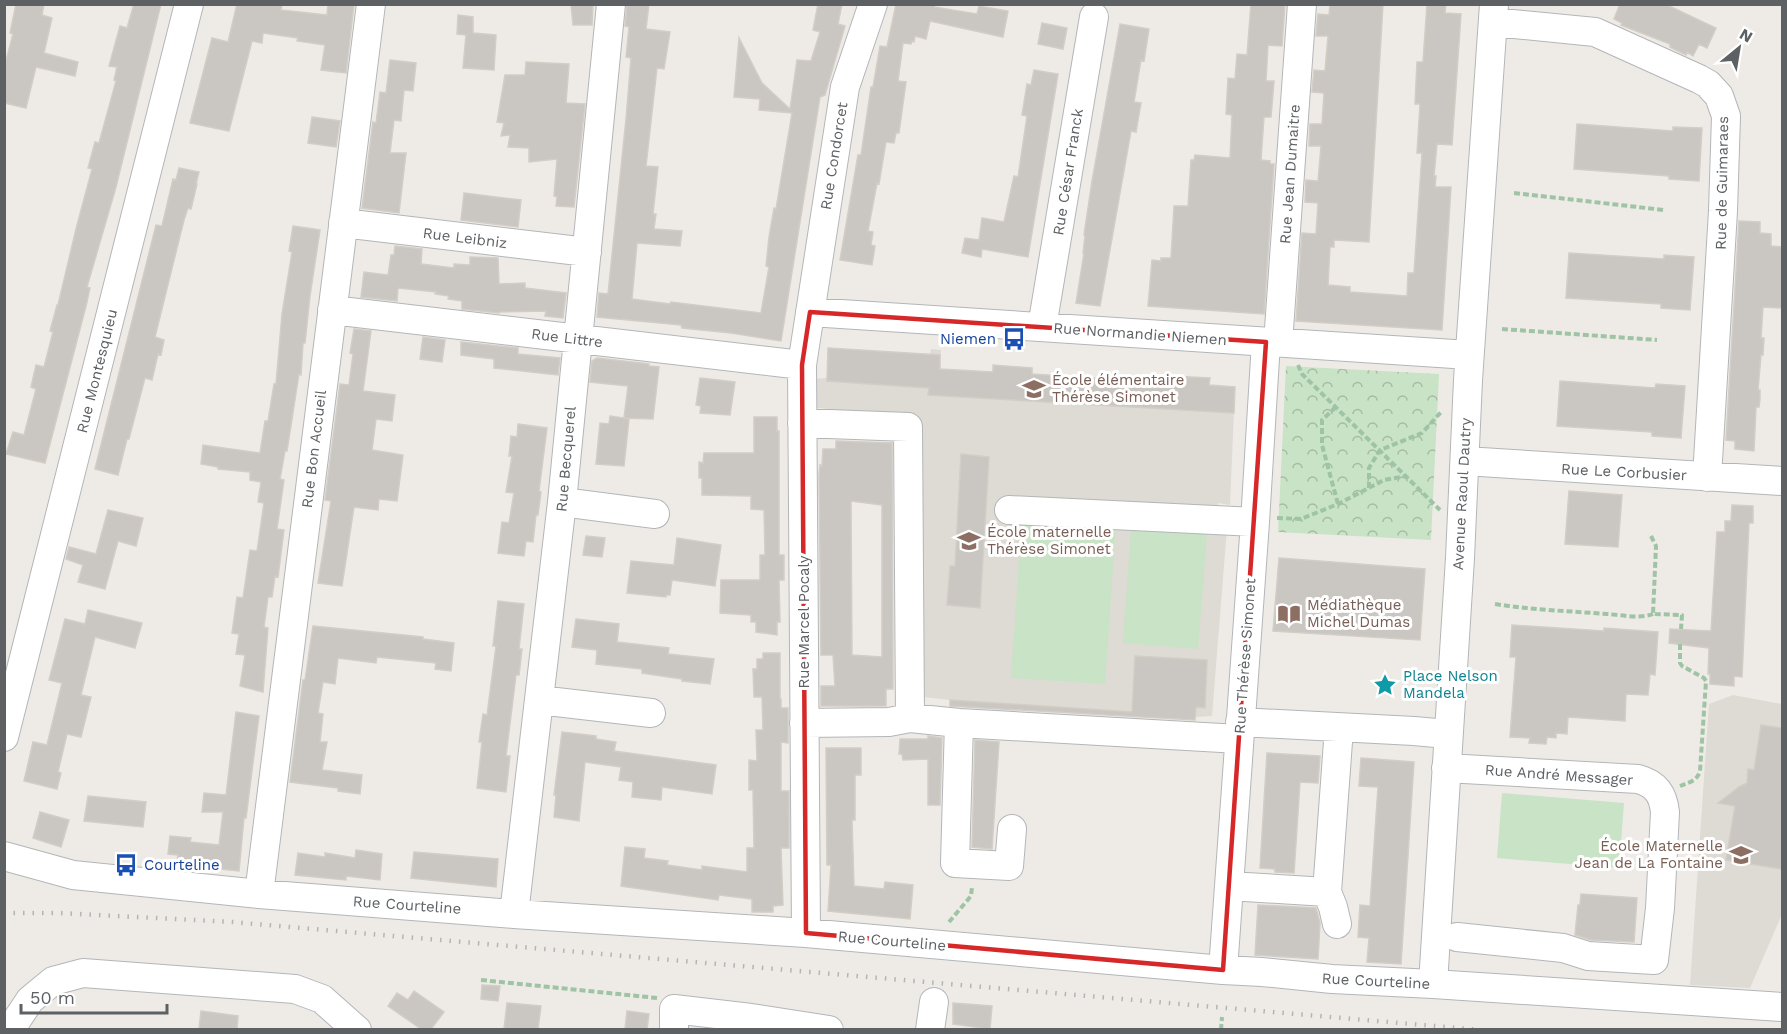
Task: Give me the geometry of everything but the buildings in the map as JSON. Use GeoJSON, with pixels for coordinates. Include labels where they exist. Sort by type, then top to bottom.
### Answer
{"type":"FeatureCollection","features":[{"type":"Feature","properties":{"kind":"street","name":"Rue Montesquieu"},"geometry":{"type":"LineString","coordinates":[[4,737],[189,4]]}},
{"type":"Feature","properties":{"kind":"street","name":"Rue Bon Accueil"},"geometry":{"type":"LineString","coordinates":[[259,894],[371,4]]}},
{"type":"Feature","properties":{"kind":"street","name":"Rue Becquerel"},"geometry":{"type":"LineString","coordinates":[[514,914],[562,502],[611,4]]}},
{"type":"Feature","properties":{"kind":"street","name":"Rue Condorcet"},"geometry":{"type":"LineString","coordinates":[[810,312],[845,87],[873,4]]}},
{"type":"Feature","properties":{"kind":"street","name":"Rue Jean Dumaitre"},"geometry":{"type":"LineString","coordinates":[[1281,343],[1302,4]]}},
{"type":"Feature","properties":{"kind":"street","name":"Avenue Raoul Dautry"},"geometry":{"type":"LineString","coordinates":[[1433,984],[1447,734],[1460,558],[1469,355],[1493,13]]}},
{"type":"Feature","properties":{"kind":"street","name":"Rue de Guimaraes"},"geometry":{"type":"LineString","coordinates":[[1493,13],[1595,32],[1699,79],[1719,96],[1726,116],[1723,211],[1707,477]]}},
{"type":"Feature","properties":{"kind":"street","name":"Rue César Franck"},"geometry":{"type":"LineString","coordinates":[[1042,327],[1094,17]]}},
{"type":"Feature","properties":{"kind":"street","name":"Rue Leibniz"},"geometry":{"type":"LineString","coordinates":[[343,223],[587,252]]}},
{"type":"Feature","properties":{"kind":"street","name":"Rue Littre"},"geometry":{"type":"LineString","coordinates":[[332,310],[802,365]]}},
{"type":"Feature","properties":{"kind":"street","name":"Rue Normandie Niemen"},"geometry":{"type":"LineString","coordinates":[[810,312],[1469,355]]}},
{"type":"Feature","properties":{"kind":"street","name":"Rue Marcel Pocaly"},"geometry":{"type":"LineString","coordinates":[[806,933],[802,365],[810,312]]}},
{"type":"Feature","properties":{"kind":"street","name":"Rue Thérèse Simonet"},"geometry":{"type":"LineString","coordinates":[[1223,970],[1256,520],[1281,343]]}},
{"type":"Feature","properties":{"kind":"street"},"geometry":{"type":"LineString","coordinates":[[802,423],[908,427],[899,720]]}},
{"type":"Feature","properties":{"kind":"street","name":"Rue Le Corbusier"},"geometry":{"type":"LineString","coordinates":[[1465,461],[1782,481]]}},
{"type":"Feature","properties":{"kind":"street"},"geometry":{"type":"LineString","coordinates":[[562,502],[655,514]]}},
{"type":"Feature","properties":{"kind":"street"},"geometry":{"type":"LineString","coordinates":[[1009,510],[1256,520]]}},
{"type":"Feature","properties":{"kind":"street"},"geometry":{"type":"LineString","coordinates":[[538,700],[651,713]]}},
{"type":"Feature","properties":{"kind":"street"},"geometry":{"type":"LineString","coordinates":[[804,723],[899,720],[1239,730],[1340,728],[1447,734]]}},
{"type":"Feature","properties":{"kind":"street"},"geometry":{"type":"LineString","coordinates":[[959,723],[955,863],[1008,866],[1012,830]]}},
{"type":"Feature","properties":{"kind":"street"},"geometry":{"type":"LineString","coordinates":[[1337,924],[1328,892],[1340,728]]}},
{"type":"Feature","properties":{"kind":"street","name":"Rue André Messager"},"geometry":{"type":"LineString","coordinates":[[1446,768],[1638,779],[1647,782],[1660,793]]}},
{"type":"Feature","properties":{"kind":"street"},"geometry":{"type":"LineString","coordinates":[[1457,937],[1563,948],[1588,956],[1654,960],[1660,908],[1665,812],[1664,801],[1660,793]]}},
{"type":"Feature","properties":{"kind":"street","name":"Rue Courteline"},"geometry":{"type":"LineString","coordinates":[[4,856],[73,875],[259,894],[514,914],[806,933],[1332,979],[1782,1007]]}},
{"type":"Feature","properties":{"kind":"street"},"geometry":{"type":"LineString","coordinates":[[1229,886],[1328,892]]}},
{"type":"Feature","properties":{"kind":"street"},"geometry":{"type":"LineString","coordinates":[[10,1029],[30,1000],[53,981],[83,973],[295,989],[322,999],[357,1029]]}},
{"type":"Feature","properties":{"kind":"street"},"geometry":{"type":"LineString","coordinates":[[674,1019],[752,1018],[829,1029]]}},
{"type":"Feature","properties":{"kind":"path"},"geometry":{"type":"LineString","coordinates":[[1514,193],[1664,210]]}},
{"type":"Feature","properties":{"kind":"path"},"geometry":{"type":"LineString","coordinates":[[1502,329],[1657,340]]}},
{"type":"Feature","properties":{"kind":"path"},"geometry":{"type":"LineString","coordinates":[[1281,343],[1296,360],[1302,374],[1440,510],[1461,511]]}},
{"type":"Feature","properties":{"kind":"path"},"geometry":{"type":"LineString","coordinates":[[1336,407],[1322,420],[1322,445],[1338,504]]}},
{"type":"Feature","properties":{"kind":"path"},"geometry":{"type":"LineString","coordinates":[[1369,488],[1369,468],[1380,450],[1422,433],[1442,411]]}},
{"type":"Feature","properties":{"kind":"path"},"geometry":{"type":"LineString","coordinates":[[1256,520],[1301,519],[1338,504],[1384,480],[1406,476]]}},
{"type":"Feature","properties":{"kind":"path"},"geometry":{"type":"LineString","coordinates":[[1651,536],[1656,546],[1653,614]]}},
{"type":"Feature","properties":{"kind":"path"},"geometry":{"type":"LineString","coordinates":[[1495,604],[1525,609],[1609,614],[1682,615],[1681,629]]}},
{"type":"Feature","properties":{"kind":"path"},"geometry":{"type":"LineString","coordinates":[[1660,793],[1695,781],[1700,771],[1706,681],[1682,666],[1680,644]]}},
{"type":"Feature","properties":{"kind":"path"},"geometry":{"type":"LineString","coordinates":[[944,945],[948,922],[971,896],[974,865]]}},
{"type":"Feature","properties":{"kind":"path"},"geometry":{"type":"LineString","coordinates":[[481,980],[662,998],[674,1019]]}},
{"type":"Feature","properties":{"kind":"path"},"geometry":{"type":"LineString","coordinates":[[1221,1029],[1222,1017]]}},
{"type":"Feature","properties":{"kind":"highlighted area"},"geometry":{"type":"Polygon","coordinates":[[[810,312],[1266,342],[1223,970],[806,933],[802,365],[810,312]]]}},
{"type":"Feature","properties":{"kind":"shaded area"},"geometry":{"type":"Polygon","coordinates":[[[828,348],[930,355],[931,349],[941,350],[940,369],[993,372],[993,365],[1032,368],[1033,374],[1170,383],[1170,376],[1210,378],[1210,385],[1235,387],[1230,505],[1218,503],[1217,527],[1227,528],[1212,716],[1195,717],[916,696],[916,419],[811,407],[812,379],[827,378],[828,348]]]}},
{"type":"Feature","properties":{"kind":"shaded area","name":"École Maternelle Jean de La Fontaine"},"geometry":{"type":"Polygon","coordinates":[[[1733,695],[1782,704],[1782,914],[1750,988],[1690,985],[1709,704],[1733,695]]]}},
{"type":"Feature","properties":{"kind":"green space"},"geometry":{"type":"Polygon","coordinates":[[[1286,366],[1439,374],[1431,540],[1278,532],[1286,366]]]}},
{"type":"Feature","properties":{"kind":"green space"},"geometry":{"type":"Polygon","coordinates":[[[1022,518],[1116,525],[1105,684],[1011,678],[1022,518]]]}},
{"type":"Feature","properties":{"kind":"green space"},"geometry":{"type":"Polygon","coordinates":[[[1131,529],[1207,534],[1198,649],[1123,643],[1131,529]]]}},
{"type":"Feature","properties":{"kind":"green space"},"geometry":{"type":"Polygon","coordinates":[[[1502,793],[1624,803],[1619,868],[1497,858],[1502,793]]]}},
{"type":"Feature","properties":{"kind":"railway"},"geometry":{"type":"LineString","coordinates":[[4,913],[59,913],[232,922],[1481,1030]]}},
{"type":"Feature","properties":{"kind":"place","name":"Niemen"},"geometry":{"type":"Point","coordinates":[1014,339]}},
{"type":"Feature","properties":{"kind":"place","name":"École élémentaire Thérèse Simonet"},"geometry":{"type":"Point","coordinates":[1034,389]}},
{"type":"Feature","properties":{"kind":"place","name":"École maternelle Thérèse Simonet"},"geometry":{"type":"Point","coordinates":[969,541]}},
{"type":"Feature","properties":{"kind":"place","name":"Médiathèque Michel Dumas"},"geometry":{"type":"Point","coordinates":[1289,614]}},
{"type":"Feature","properties":{"kind":"place","name":"Place Nelson Mandela"},"geometry":{"type":"Point","coordinates":[1385,685]}},
{"type":"Feature","properties":{"kind":"place","name":"École Maternelle Jean de La Fontaine"},"geometry":{"type":"Point","coordinates":[1741,855]}},
{"type":"Feature","properties":{"kind":"place","name":"Courteline"},"geometry":{"type":"Point","coordinates":[126,865]}}]}
